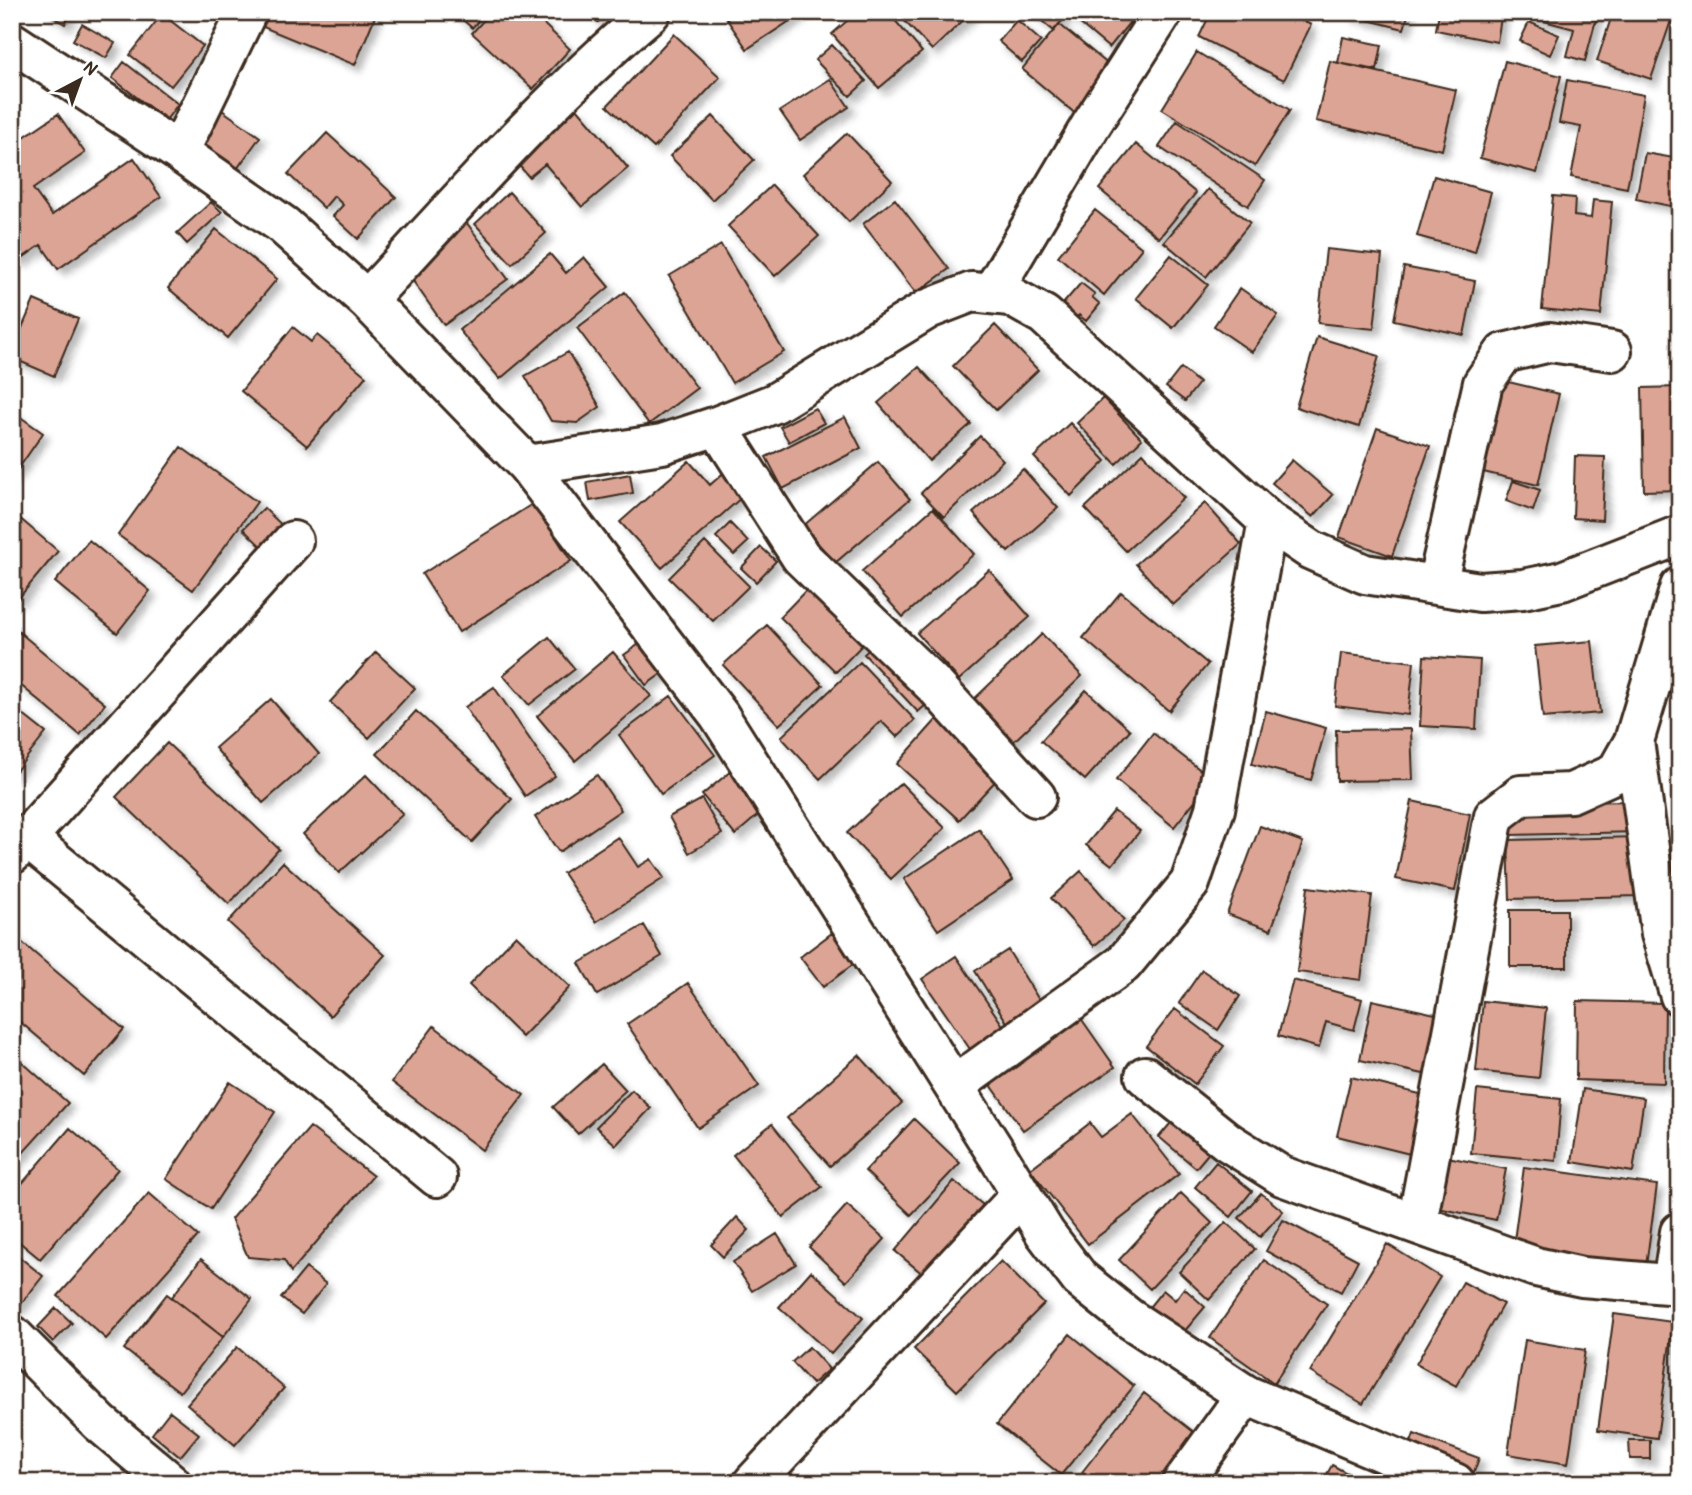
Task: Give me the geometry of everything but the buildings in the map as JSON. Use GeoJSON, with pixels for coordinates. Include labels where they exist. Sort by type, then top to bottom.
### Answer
{"type":"FeatureCollection","features":[{"type":"Feature","properties":{"kind":"street"},"geometry":{"type":"LineString","coordinates":[[179,152],[247,12]]}},
{"type":"Feature","properties":{"kind":"street"},"geometry":{"type":"LineString","coordinates":[[367,300],[558,96],[651,12]]}},
{"type":"Feature","properties":{"kind":"street"},"geometry":{"type":"LineString","coordinates":[[991,294],[1091,125],[1163,12]]}},
{"type":"Feature","properties":{"kind":"street"},"geometry":{"type":"LineString","coordinates":[[12,42],[179,152],[283,225],[367,300],[527,465],[719,715],[1045,1233],[1080,1279],[1130,1319],[1246,1395],[1455,1483]]}},
{"type":"Feature","properties":{"kind":"street"},"geometry":{"type":"LineString","coordinates":[[527,465],[662,444],[717,426],[775,402],[928,309],[972,292],[1010,296],[1045,315],[1268,522],[1311,550],[1364,573],[1480,592],[1536,586],[1562,580],[1680,535]]}},
{"type":"Feature","properties":{"kind":"street"},"geometry":{"type":"LineString","coordinates":[[1437,585],[1483,383],[1504,353],[1550,342],[1612,351]]}},
{"type":"Feature","properties":{"kind":"street"},"geometry":{"type":"LineString","coordinates":[[717,426],[801,557],[936,687],[1036,797]]}},
{"type":"Feature","properties":{"kind":"street"},"geometry":{"type":"LineString","coordinates":[[954,1086],[1123,964],[1190,883],[1215,809],[1268,522]]}},
{"type":"Feature","properties":{"kind":"street"},"geometry":{"type":"LineString","coordinates":[[293,541],[20,846],[437,1177]]}},
{"type":"Feature","properties":{"kind":"street"},"geometry":{"type":"LineString","coordinates":[[1417,1223],[1494,816],[1521,795],[1571,793],[1616,773],[1634,741],[1680,587]]}},
{"type":"Feature","properties":{"kind":"street"},"geometry":{"type":"LineString","coordinates":[[1634,741],[1661,934],[1680,996]]}},
{"type":"Feature","properties":{"kind":"street"},"geometry":{"type":"LineString","coordinates":[[1145,1076],[1228,1142],[1282,1175],[1536,1267],[1582,1278],[1676,1285],[1680,1232]]}},
{"type":"Feature","properties":{"kind":"street"},"geometry":{"type":"LineString","coordinates":[[753,1483],[1021,1195]]}},
{"type":"Feature","properties":{"kind":"street"},"geometry":{"type":"LineString","coordinates":[[12,1335],[100,1423],[171,1483]]}},
{"type":"Feature","properties":{"kind":"street"},"geometry":{"type":"LineString","coordinates":[[1182,1483],[1246,1395]]}}]}
